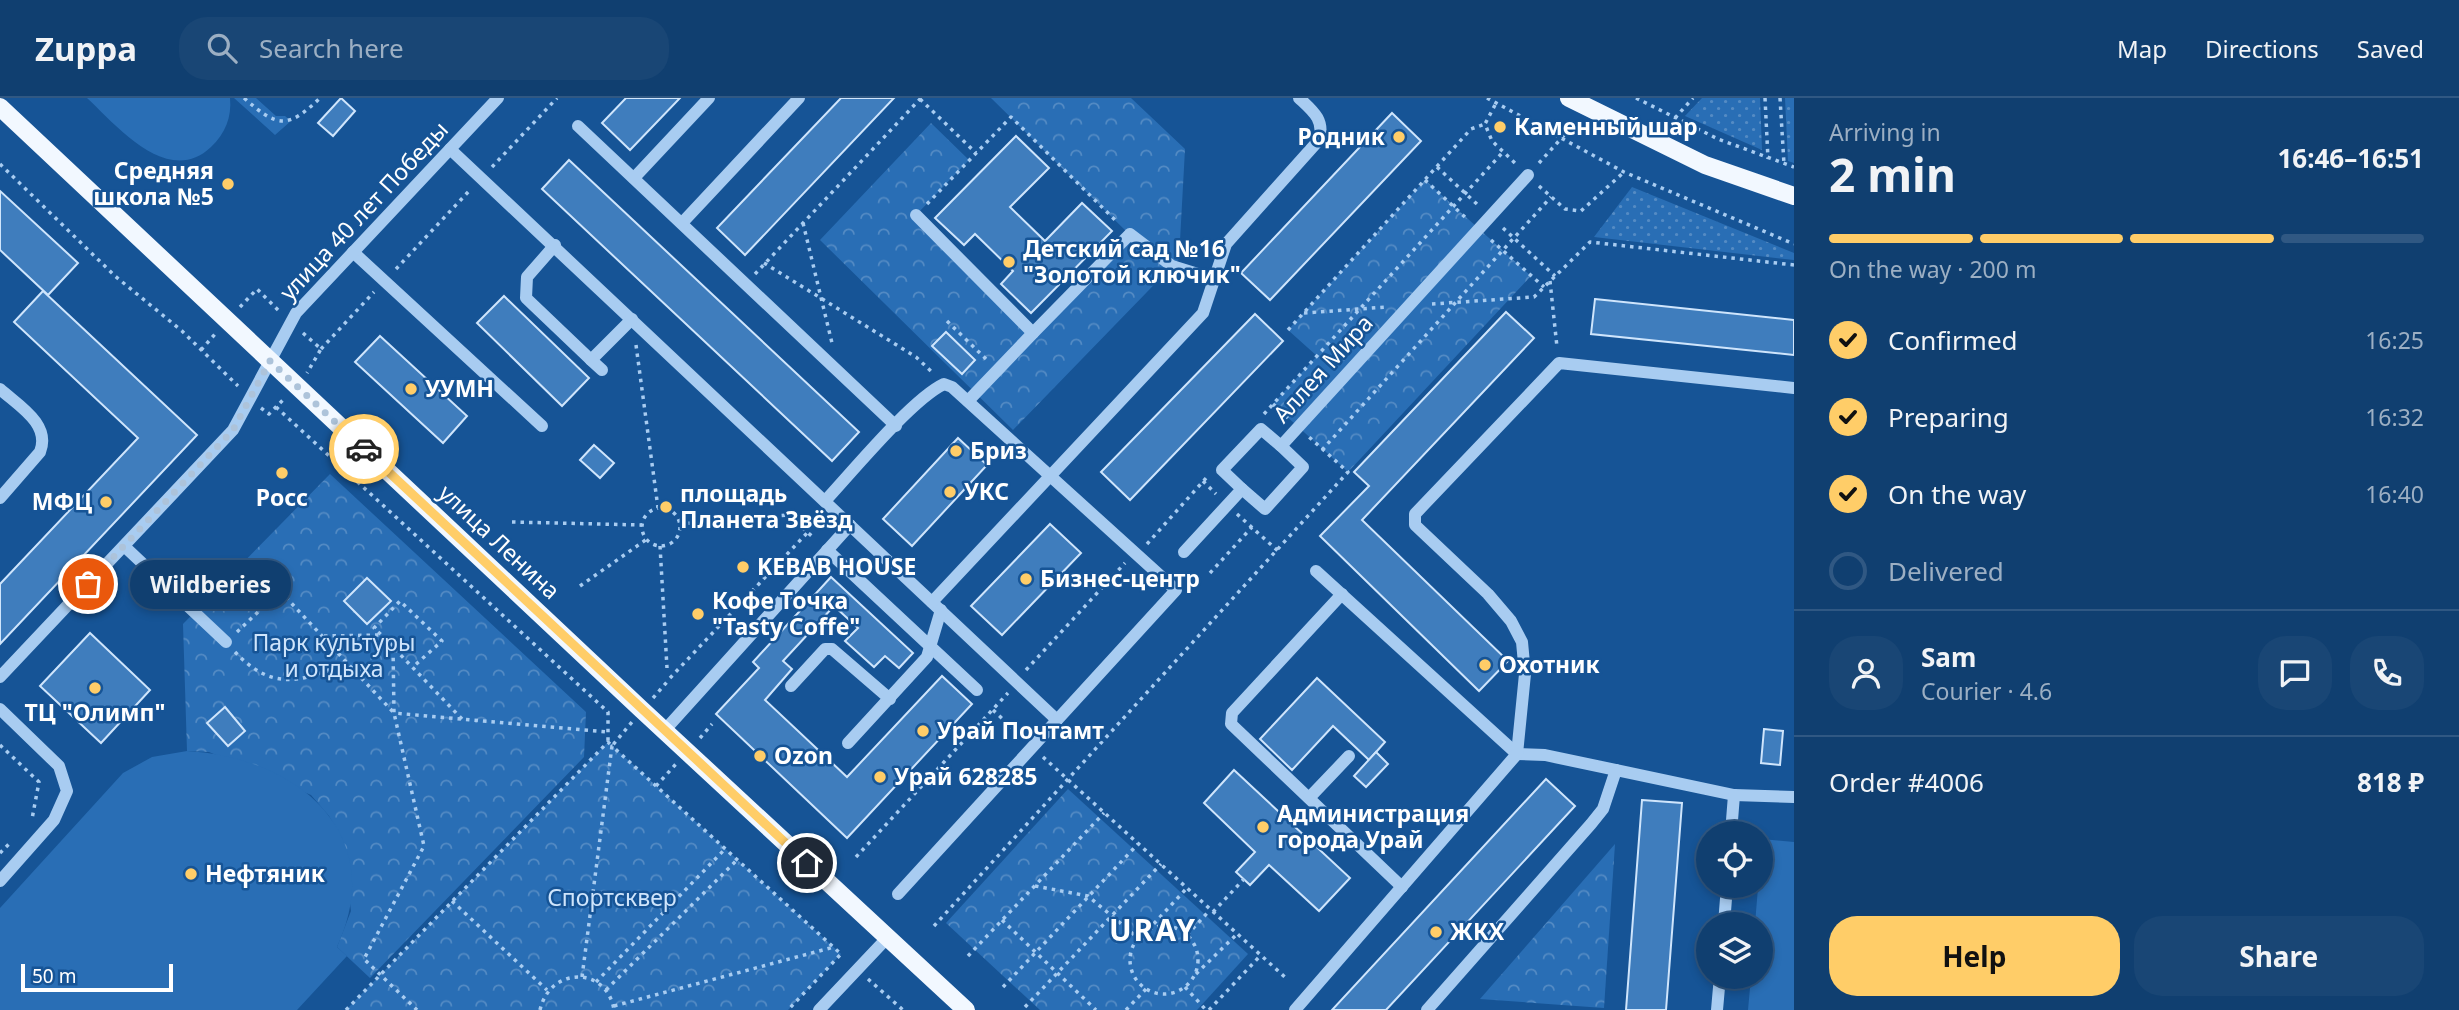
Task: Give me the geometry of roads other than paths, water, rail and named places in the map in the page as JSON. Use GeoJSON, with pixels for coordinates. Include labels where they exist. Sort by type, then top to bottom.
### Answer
{"type":"FeatureCollection","features":[{"type":"Feature","properties":{"kind":"main road"},"geometry":{"type":"LineString","coordinates":[[1569,98],[1705,165],[1794,196]]}},
{"type":"Feature","properties":{"kind":"main road","name":"улица Ленина"},"geometry":{"type":"LineString","coordinates":[[0,107],[664,731],[966,1010]]}},
{"type":"Feature","properties":{"kind":"street","name":"улица 40 лет Победы"},"geometry":{"type":"LineString","coordinates":[[0,677],[233,430],[296,313],[498,98]]}},
{"type":"Feature","properties":{"kind":"street"},"geometry":{"type":"LineString","coordinates":[[634,178],[709,98]]}},
{"type":"Feature","properties":{"kind":"street"},"geometry":{"type":"LineString","coordinates":[[682,223],[799,98]]}},
{"type":"Feature","properties":{"kind":"street"},"geometry":{"type":"LineString","coordinates":[[848,743],[927,657],[931,647],[936,606],[1203,313],[1226,244],[1318,140],[1322,129],[1318,116],[1299,98]]}},
{"type":"Feature","properties":{"kind":"street"},"geometry":{"type":"LineString","coordinates":[[578,126],[896,426]]}},
{"type":"Feature","properties":{"kind":"street"},"geometry":{"type":"LineString","coordinates":[[450,149],[1057,720]]}},
{"type":"Feature","properties":{"kind":"street","name":"Аллея Мира"},"geometry":{"type":"LineString","coordinates":[[1281,446],[1528,175]]}},
{"type":"Feature","properties":{"kind":"street"},"geometry":{"type":"LineString","coordinates":[[916,215],[1033,333]]}},
{"type":"Feature","properties":{"kind":"street"},"geometry":{"type":"LineString","coordinates":[[968,401],[1130,234],[1172,266],[1214,279]]}},
{"type":"Feature","properties":{"kind":"street"},"geometry":{"type":"LineString","coordinates":[[555,245],[527,277],[526,298],[602,370]]}},
{"type":"Feature","properties":{"kind":"street"},"geometry":{"type":"LineString","coordinates":[[353,252],[542,426]]}},
{"type":"Feature","properties":{"kind":"street"},"geometry":{"type":"LineString","coordinates":[[591,360],[632,318]]}},
{"type":"Feature","properties":{"kind":"street"},"geometry":{"type":"LineString","coordinates":[[1295,1010],[1517,754],[1525,674],[1522,642],[1511,621],[1488,594],[1415,525],[1415,514],[1559,363],[1794,388]]}},
{"type":"Feature","properties":{"kind":"street"},"geometry":{"type":"LineString","coordinates":[[825,501],[896,426],[934,389],[944,384],[952,387],[968,401],[1176,590],[898,894]]}},
{"type":"Feature","properties":{"kind":"street"},"geometry":{"type":"LineString","coordinates":[[0,388],[40,426],[44,443],[40,452],[0,498]]}},
{"type":"Feature","properties":{"kind":"street","name":"Аллея Мира"},"geometry":{"type":"LineString","coordinates":[[1261,429],[1281,446],[1303,467],[1265,509],[1222,470],[1261,429]]}},
{"type":"Feature","properties":{"kind":"street"},"geometry":{"type":"LineString","coordinates":[[1184,552],[1242,489]]}},
{"type":"Feature","properties":{"kind":"street"},"geometry":{"type":"LineString","coordinates":[[664,731],[850,525]]}},
{"type":"Feature","properties":{"kind":"street"},"geometry":{"type":"LineString","coordinates":[[124,546],[226,642]]}},
{"type":"Feature","properties":{"kind":"street"},"geometry":{"type":"LineString","coordinates":[[827,550],[977,690]]}},
{"type":"Feature","properties":{"kind":"street"},"geometry":{"type":"LineString","coordinates":[[1316,571],[1517,754],[1545,755],[1734,795],[1794,797]]}},
{"type":"Feature","properties":{"kind":"street"},"geometry":{"type":"LineString","coordinates":[[1342,594],[1232,713],[1231,724],[1402,887]]}},
{"type":"Feature","properties":{"kind":"street"},"geometry":{"type":"LineString","coordinates":[[791,686],[825,649],[832,649],[890,699]]}},
{"type":"Feature","properties":{"kind":"street"},"geometry":{"type":"LineString","coordinates":[[0,709],[60,766],[67,791],[54,820],[0,881]]}},
{"type":"Feature","properties":{"kind":"street"},"geometry":{"type":"LineString","coordinates":[[1309,798],[1349,756]]}},
{"type":"Feature","properties":{"kind":"street"},"geometry":{"type":"LineString","coordinates":[[1427,1010],[1597,817],[1610,792],[1616,770]]}},
{"type":"Feature","properties":{"kind":"street"},"geometry":{"type":"LineString","coordinates":[[1732,821],[1734,795]]}},
{"type":"Feature","properties":{"kind":"street"},"geometry":{"type":"LineString","coordinates":[[819,1010],[888,937]]}},
{"type":"Feature","properties":{"kind":"street"},"geometry":{"type":"LineString","coordinates":[[1717,1010],[1719,989]]}},
{"type":"Feature","properties":{"kind":"place","name":"Каменный шар"},"geometry":{"type":"Point","coordinates":[1500,127]}},
{"type":"Feature","properties":{"kind":"place","name":"Родник"},"geometry":{"type":"Point","coordinates":[1399,137]}},
{"type":"Feature","properties":{"kind":"place","name":"Средняя школа №5"},"geometry":{"type":"Point","coordinates":[228,184]}},
{"type":"Feature","properties":{"kind":"place","name":"Детский сад №16 \"Золотой ключик\""},"geometry":{"type":"Point","coordinates":[1009,262]}},
{"type":"Feature","properties":{"kind":"place","name":"УУМН"},"geometry":{"type":"Point","coordinates":[411,389]}},
{"type":"Feature","properties":{"kind":"place","name":"Бриз"},"geometry":{"type":"Point","coordinates":[956,451]}},
{"type":"Feature","properties":{"kind":"place","name":"Росс"},"geometry":{"type":"Point","coordinates":[282,473]}},
{"type":"Feature","properties":{"kind":"place","name":"УКС"},"geometry":{"type":"Point","coordinates":[950,492]}},
{"type":"Feature","properties":{"kind":"place","name":"МФЦ"},"geometry":{"type":"Point","coordinates":[106,502]}},
{"type":"Feature","properties":{"kind":"place","name":"площадь Планета Звёзд"},"geometry":{"type":"Point","coordinates":[666,507]}},
{"type":"Feature","properties":{"kind":"place","name":"KEBAB HOUSE"},"geometry":{"type":"Point","coordinates":[743,567]}},
{"type":"Feature","properties":{"kind":"place","name":"Бизнес-центр"},"geometry":{"type":"Point","coordinates":[1026,579]}},
{"type":"Feature","properties":{"kind":"place","name":"Wildberies"},"geometry":{"type":"Point","coordinates":[88,584]}},
{"type":"Feature","properties":{"kind":"place","name":"Кофе Точка \"Tasty Coffe\""},"geometry":{"type":"Point","coordinates":[698,614]}},
{"type":"Feature","properties":{"kind":"place","name":"Охотник"},"geometry":{"type":"Point","coordinates":[1485,665]}},
{"type":"Feature","properties":{"kind":"place","name":"ТЦ \"Олимп\""},"geometry":{"type":"Point","coordinates":[95,688]}},
{"type":"Feature","properties":{"kind":"place","name":"Урай Почтамт"},"geometry":{"type":"Point","coordinates":[923,731]}},
{"type":"Feature","properties":{"kind":"place","name":"Ozon"},"geometry":{"type":"Point","coordinates":[760,756]}},
{"type":"Feature","properties":{"kind":"place","name":"Урай 628285"},"geometry":{"type":"Point","coordinates":[880,777]}},
{"type":"Feature","properties":{"kind":"place","name":"Администрация города Урай"},"geometry":{"type":"Point","coordinates":[1263,827]}},
{"type":"Feature","properties":{"kind":"place","name":"Нефтяник"},"geometry":{"type":"Point","coordinates":[191,874]}},
{"type":"Feature","properties":{"kind":"place","name":"ЖКХ"},"geometry":{"type":"Point","coordinates":[1436,932]}},
{"type":"Feature","properties":{"kind":"district","name":"URAY"},"geometry":{"type":"Point","coordinates":[1153,931]}},
{"type":"Feature","properties":{"kind":"park label","name":"Парк культуры и отдыха"},"geometry":{"type":"Point","coordinates":[334,656]}},
{"type":"Feature","properties":{"kind":"park label","name":"Спортсквер"},"geometry":{"type":"Point","coordinates":[612,898]}}]}
